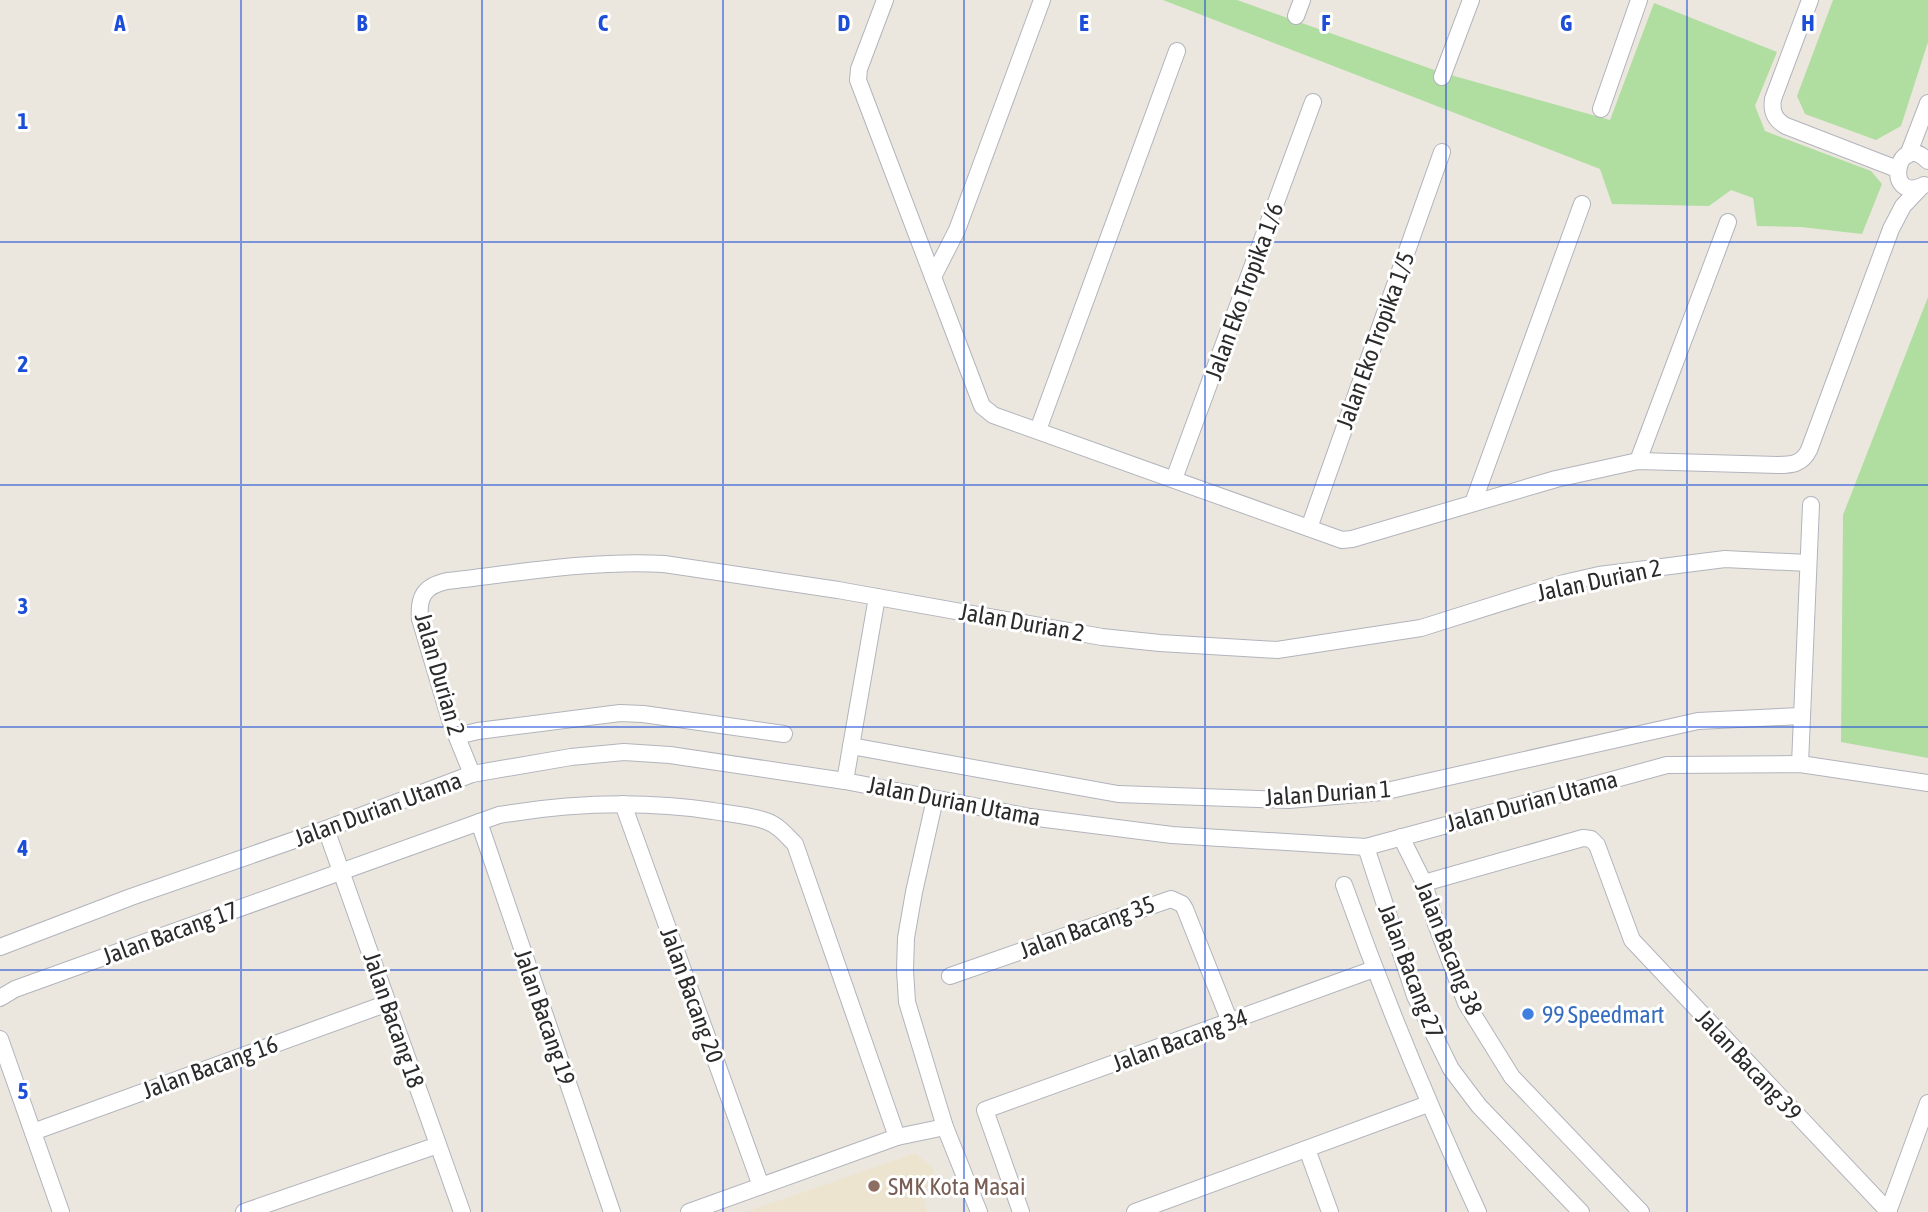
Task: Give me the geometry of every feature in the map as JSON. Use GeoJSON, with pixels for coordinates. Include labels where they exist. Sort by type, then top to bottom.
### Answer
{"type":"FeatureCollection","features":[{"type":"Feature","properties":{"kind":"street"},"geometry":{"type":"LineString","coordinates":[[885,0],[859,69],[858,80],[982,406],[988,413],[1339,539],[1349,540],[1556,479],[1638,461],[1778,465],[1802,461],[1809,450],[1891,229],[1903,206],[1925,184]]}},
{"type":"Feature","properties":{"kind":"street"},"geometry":{"type":"LineString","coordinates":[[933,277],[957,230],[1042,0]]}},
{"type":"Feature","properties":{"kind":"street"},"geometry":{"type":"LineString","coordinates":[[1442,77],[1471,0]]}},
{"type":"Feature","properties":{"kind":"street"},"geometry":{"type":"LineString","coordinates":[[1601,109],[1639,0]]}},
{"type":"Feature","properties":{"kind":"street"},"geometry":{"type":"LineString","coordinates":[[1810,0],[1773,99],[1776,118],[1786,126],[1898,173],[1910,188],[1925,184]]}},
{"type":"Feature","properties":{"kind":"street"},"geometry":{"type":"LineString","coordinates":[[1038,430],[1177,51]]}},
{"type":"Feature","properties":{"kind":"street","name":"Jalan Eko Tropika 1/6"},"geometry":{"type":"LineString","coordinates":[[1174,479],[1313,102]]}},
{"type":"Feature","properties":{"kind":"street"},"geometry":{"type":"LineString","coordinates":[[1908,155],[1928,103]]}},
{"type":"Feature","properties":{"kind":"street","name":"Jalan Eko Tropika 1/5"},"geometry":{"type":"LineString","coordinates":[[1309,528],[1442,152]]}},
{"type":"Feature","properties":{"kind":"street"},"geometry":{"type":"LineString","coordinates":[[1891,229],[1900,160],[1908,155],[1918,154],[1928,161]]}},
{"type":"Feature","properties":{"kind":"street"},"geometry":{"type":"LineString","coordinates":[[1473,503],[1582,204]]}},
{"type":"Feature","properties":{"kind":"street"},"geometry":{"type":"LineString","coordinates":[[1638,461],[1728,222]]}},
{"type":"Feature","properties":{"kind":"street"},"geometry":{"type":"LineString","coordinates":[[1800,764],[1811,505]]}},
{"type":"Feature","properties":{"kind":"street","name":"Jalan Durian 2"},"geometry":{"type":"LineString","coordinates":[[472,774],[457,736],[420,619],[419,603],[433,584],[447,580],[637,563],[664,564],[877,597],[1102,637],[1277,650],[1421,628],[1564,583],[1599,575],[1725,559],[1808,563]]}},
{"type":"Feature","properties":{"kind":"street"},"geometry":{"type":"LineString","coordinates":[[845,781],[877,597]]}},
{"type":"Feature","properties":{"kind":"street"},"geometry":{"type":"LineString","coordinates":[[457,736],[620,713],[643,713],[784,734]]}},
{"type":"Feature","properties":{"kind":"street","name":"Jalan Durian 1"},"geometry":{"type":"LineString","coordinates":[[851,746],[1118,794],[1289,800],[1382,792],[1698,721],[1801,716]]}},
{"type":"Feature","properties":{"kind":"street","name":"Jalan Durian Utama"},"geometry":{"type":"LineString","coordinates":[[0,947],[472,774],[571,757],[624,752],[670,755],[845,781],[1030,817],[1172,835],[1366,847],[1667,765],[1800,764],[1928,783]]}},
{"type":"Feature","properties":{"kind":"street"},"geometry":{"type":"LineString","coordinates":[[935,799],[906,938],[907,1002],[945,1127],[979,1212]]}},
{"type":"Feature","properties":{"kind":"street","name":"Jalan Bacang 20"},"geometry":{"type":"LineString","coordinates":[[623,804],[761,1186]]}},
{"type":"Feature","properties":{"kind":"street","name":"Jalan Bacang 17"},"geometry":{"type":"LineString","coordinates":[[0,998],[15,989],[499,816],[541,808],[668,804],[768,821],[795,844],[897,1137]]}},
{"type":"Feature","properties":{"kind":"street","name":"Jalan Bacang 19"},"geometry":{"type":"LineString","coordinates":[[479,822],[611,1212]]}},
{"type":"Feature","properties":{"kind":"street","name":"Jalan Bacang 18"},"geometry":{"type":"LineString","coordinates":[[326,829],[462,1212]]}},
{"type":"Feature","properties":{"kind":"street","name":"Jalan Bacang 38"},"geometry":{"type":"LineString","coordinates":[[1401,837],[1424,883],[1436,924],[1466,1003],[1512,1077],[1641,1212]]}},
{"type":"Feature","properties":{"kind":"street","name":"Jalan Bacang 39"},"geometry":{"type":"LineString","coordinates":[[1424,883],[1583,838],[1591,839],[1597,845],[1632,940],[1889,1212]]}},
{"type":"Feature","properties":{"kind":"street","name":"Jalan Bacang 27"},"geometry":{"type":"LineString","coordinates":[[1366,847],[1415,996],[1451,1069],[1479,1106],[1581,1212]]}},
{"type":"Feature","properties":{"kind":"street"},"geometry":{"type":"LineString","coordinates":[[1344,885],[1374,970],[1428,1104],[1478,1212]]}},
{"type":"Feature","properties":{"kind":"street","name":"Jalan Bacang 35"},"geometry":{"type":"LineString","coordinates":[[950,976],[1171,899],[1177,900],[1185,909],[1230,1022]]}},
{"type":"Feature","properties":{"kind":"street","name":"Jalan Bacang 34"},"geometry":{"type":"LineString","coordinates":[[1021,1212],[985,1110],[1374,970]]}},
{"type":"Feature","properties":{"kind":"street","name":"Jalan Bacang 16"},"geometry":{"type":"LineString","coordinates":[[33,1132],[388,1003]]}},
{"type":"Feature","properties":{"kind":"street"},"geometry":{"type":"LineString","coordinates":[[0,1039],[61,1212]]}},
{"type":"Feature","properties":{"kind":"street"},"geometry":{"type":"LineString","coordinates":[[1889,1212],[1928,1102]]}},
{"type":"Feature","properties":{"kind":"street"},"geometry":{"type":"LineString","coordinates":[[1135,1212],[1163,1207],[1428,1104]]}},
{"type":"Feature","properties":{"kind":"street"},"geometry":{"type":"LineString","coordinates":[[689,1212],[897,1137],[945,1127]]}},
{"type":"Feature","properties":{"kind":"street"},"geometry":{"type":"LineString","coordinates":[[244,1212],[438,1145]]}},
{"type":"Feature","properties":{"kind":"street"},"geometry":{"type":"LineString","coordinates":[[1307,1149],[1329,1212]]}},
{"type":"Feature","properties":{"kind":"shaded area","name":"SMK Kota Masai"},"geometry":{"type":"Polygon","coordinates":[[[915,1153],[933,1168],[934,1178],[922,1195],[927,1212],[746,1212],[915,1153]]]}},
{"type":"Feature","properties":{"kind":"green space"},"geometry":{"type":"Polygon","coordinates":[[[1163,0],[1237,0],[1440,72],[1610,120],[1654,3],[1777,52],[1755,106],[1765,131],[1871,171],[1882,184],[1862,234],[1801,227],[1757,226],[1753,198],[1731,190],[1709,206],[1612,204],[1600,169],[1163,0]]]}},
{"type":"Feature","properties":{"kind":"green space"},"geometry":{"type":"Polygon","coordinates":[[[1833,0],[1928,0],[1928,42],[1901,126],[1876,140],[1805,114],[1797,96],[1833,0]]]}},
{"type":"Feature","properties":{"kind":"green space"},"geometry":{"type":"Polygon","coordinates":[[[1928,297],[1928,758],[1841,742],[1843,515],[1928,297]]]}},
{"type":"Feature","properties":{"kind":"place","name":"99 Speedmart"},"geometry":{"type":"Point","coordinates":[1528,1014]}},
{"type":"Feature","properties":{"kind":"place","name":"SMK Kota Masai"},"geometry":{"type":"Point","coordinates":[874,1186]}}]}
